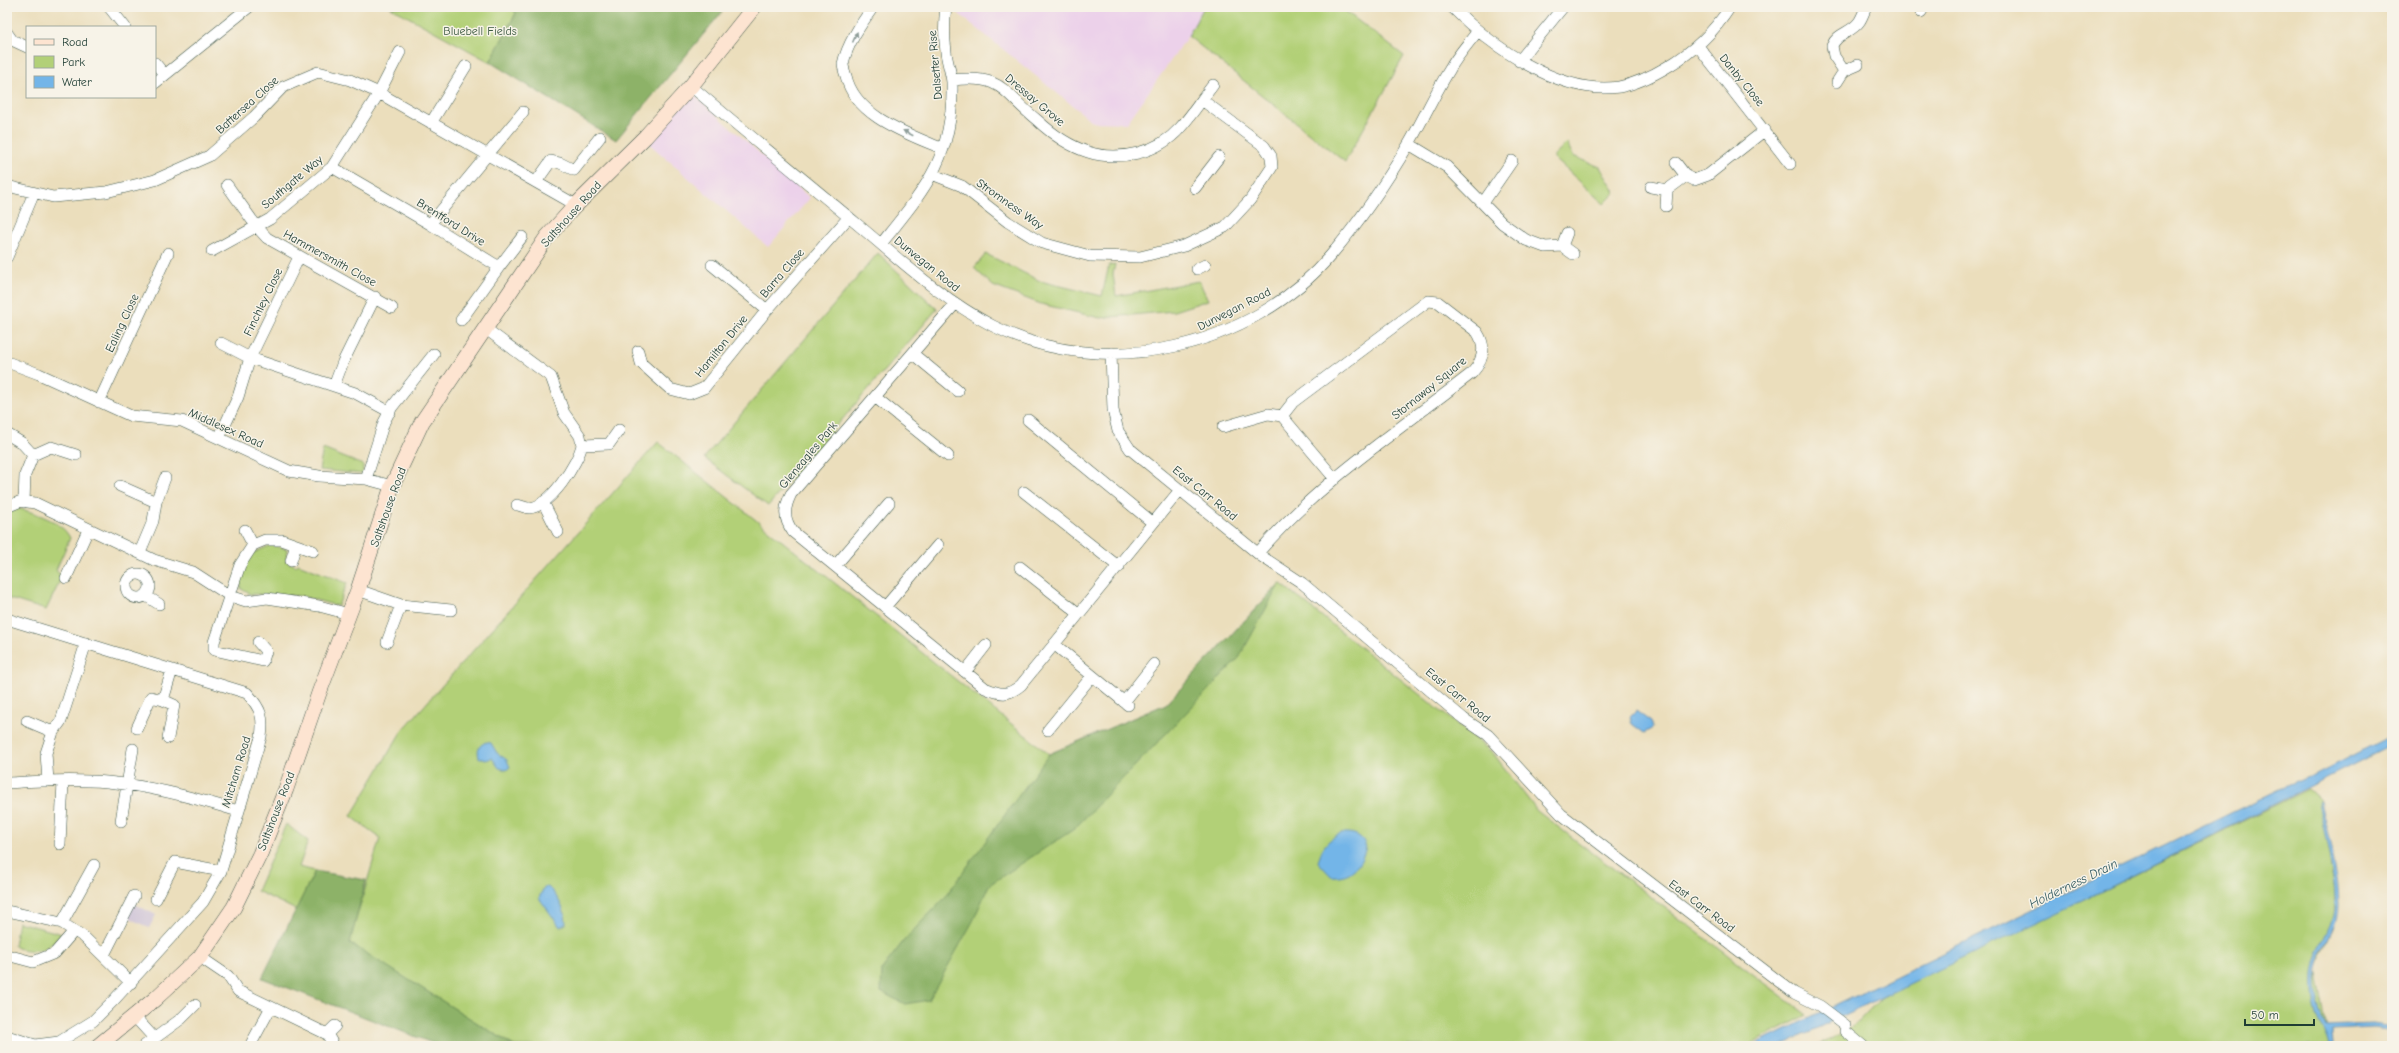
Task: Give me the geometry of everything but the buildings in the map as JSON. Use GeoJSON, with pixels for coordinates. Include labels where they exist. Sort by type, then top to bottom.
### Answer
{"type":"FeatureCollection","features":[{"type":"Feature","properties":{"kind":"main road","name":"Saltshouse Road"},"geometry":{"type":"LineString","coordinates":[[98,1046],[200,957],[234,907],[260,854],[358,590],[392,486],[422,422],[547,237],[576,205],[645,137],[691,86],[754,7]]}},
{"type":"Feature","properties":{"kind":"street"},"geometry":{"type":"LineString","coordinates":[[156,82],[164,74],[249,7]]}},
{"type":"Feature","properties":{"kind":"street"},"geometry":{"type":"LineString","coordinates":[[873,7],[855,34],[843,65],[848,87],[855,98],[885,121],[943,149]]}},
{"type":"Feature","properties":{"kind":"street","name":"Dalsetter Rise"},"geometry":{"type":"LineString","coordinates":[[881,244],[934,175],[943,149],[951,119],[952,80],[945,47],[946,7]]}},
{"type":"Feature","properties":{"kind":"street"},"geometry":{"type":"LineString","coordinates":[[1452,7],[1477,32],[1519,61],[1552,77],[1583,86],[1618,87],[1640,81],[1658,73],[1698,46],[1730,7]]}},
{"type":"Feature","properties":{"kind":"street"},"geometry":{"type":"LineString","coordinates":[[1519,61],[1562,7]]}},
{"type":"Feature","properties":{"kind":"street"},"geometry":{"type":"LineString","coordinates":[[1844,71],[1834,56],[1832,46],[1840,35],[1848,32],[1859,22],[1866,7]]}},
{"type":"Feature","properties":{"kind":"street"},"geometry":{"type":"LineString","coordinates":[[112,8],[124,26]]}},
{"type":"Feature","properties":{"kind":"street","name":"Dunvegan Road"},"geometry":{"type":"LineString","coordinates":[[691,86],[754,141],[955,304],[995,327],[1021,337],[1072,350],[1111,353],[1149,351],[1191,344],[1225,331],[1270,307],[1299,286],[1330,257],[1355,224],[1409,144],[1451,68],[1477,32]]}},
{"type":"Feature","properties":{"kind":"street"},"geometry":{"type":"LineString","coordinates":[[10,36],[26,46]]}},
{"type":"Feature","properties":{"kind":"street","name":"Danby Close"},"geometry":{"type":"LineString","coordinates":[[1698,46],[1790,164]]}},
{"type":"Feature","properties":{"kind":"street","name":"Southgate Way"},"geometry":{"type":"LineString","coordinates":[[212,251],[257,227],[319,180],[332,167],[379,93],[400,52]]}},
{"type":"Feature","properties":{"kind":"street"},"geometry":{"type":"LineString","coordinates":[[156,64],[164,74]]}},
{"type":"Feature","properties":{"kind":"street"},"geometry":{"type":"LineString","coordinates":[[1837,82],[1844,71],[1858,64]]}},
{"type":"Feature","properties":{"kind":"street"},"geometry":{"type":"LineString","coordinates":[[431,123],[466,66]]}},
{"type":"Feature","properties":{"kind":"street","name":"Battersea Close"},"geometry":{"type":"LineString","coordinates":[[7,186],[53,197],[106,192],[155,180],[209,156],[254,117],[283,87],[318,72],[350,80],[379,93],[576,205]]}},
{"type":"Feature","properties":{"kind":"street","name":"Dressay Grove"},"geometry":{"type":"LineString","coordinates":[[952,80],[968,78],[988,80],[1000,86],[1037,121],[1068,143],[1088,152],[1109,155],[1139,154],[1164,141],[1180,129],[1213,85]]}},
{"type":"Feature","properties":{"kind":"street","name":"Stromness Way"},"geometry":{"type":"LineString","coordinates":[[934,175],[962,186],[1008,222],[1042,242],[1090,256],[1140,257],[1184,246],[1225,227],[1250,200],[1272,167],[1271,156],[1264,146],[1202,100]]}},
{"type":"Feature","properties":{"kind":"street"},"geometry":{"type":"LineString","coordinates":[[430,224],[523,112]]}},
{"type":"Feature","properties":{"kind":"street"},"geometry":{"type":"LineString","coordinates":[[1676,163],[1686,176],[1694,180],[1708,175],[1765,130]]}},
{"type":"Feature","properties":{"kind":"street"},"geometry":{"type":"LineString","coordinates":[[536,182],[551,161],[560,163],[574,170],[600,137]]}},
{"type":"Feature","properties":{"kind":"street"},"geometry":{"type":"LineString","coordinates":[[1409,144],[1447,167],[1502,223],[1526,240],[1545,247],[1562,246],[1573,254]]}},
{"type":"Feature","properties":{"kind":"street"},"geometry":{"type":"LineString","coordinates":[[1195,188],[1219,157]]}},
{"type":"Feature","properties":{"kind":"street"},"geometry":{"type":"LineString","coordinates":[[1483,203],[1512,161]]}},
{"type":"Feature","properties":{"kind":"street","name":"Brentford Drive"},"geometry":{"type":"LineString","coordinates":[[332,167],[430,224],[499,268]]}},
{"type":"Feature","properties":{"kind":"street"},"geometry":{"type":"LineString","coordinates":[[1651,187],[1667,190],[1686,176]]}},
{"type":"Feature","properties":{"kind":"street","name":"Southgate Way"},"geometry":{"type":"LineString","coordinates":[[228,185],[257,227]]}},
{"type":"Feature","properties":{"kind":"street"},"geometry":{"type":"LineString","coordinates":[[1666,206],[1667,190]]}},
{"type":"Feature","properties":{"kind":"street"},"geometry":{"type":"LineString","coordinates":[[7,257],[34,192]]}},
{"type":"Feature","properties":{"kind":"street","name":"Barra Close"},"geometry":{"type":"LineString","coordinates":[[712,265],[767,310],[849,217]]}},
{"type":"Feature","properties":{"kind":"street","name":"Hammersmith Close"},"geometry":{"type":"LineString","coordinates":[[257,227],[267,238],[392,308]]}},
{"type":"Feature","properties":{"kind":"street"},"geometry":{"type":"LineString","coordinates":[[1562,246],[1567,232]]}},
{"type":"Feature","properties":{"kind":"street"},"geometry":{"type":"LineString","coordinates":[[461,320],[522,237]]}},
{"type":"Feature","properties":{"kind":"street","name":"Ealing Close"},"geometry":{"type":"LineString","coordinates":[[99,402],[168,254]]}},
{"type":"Feature","properties":{"kind":"street","name":"Finchley Close"},"geometry":{"type":"LineString","coordinates":[[219,438],[238,397],[250,358],[299,257]]}},
{"type":"Feature","properties":{"kind":"street"},"geometry":{"type":"LineString","coordinates":[[334,386],[343,362],[375,298]]}},
{"type":"Feature","properties":{"kind":"street","name":"Stornaway Square"},"geometry":{"type":"LineString","coordinates":[[1258,553],[1280,527],[1335,479],[1472,373],[1478,366],[1483,351],[1482,343],[1477,332],[1438,302],[1428,301],[1293,402],[1282,416]]}},
{"type":"Feature","properties":{"kind":"street","name":"Gleneagles Park"},"geometry":{"type":"LineString","coordinates":[[955,304],[791,494],[784,508],[787,524],[793,532],[985,688],[1001,695],[1012,692],[1054,644],[1078,613],[1119,567],[1180,490]]}},
{"type":"Feature","properties":{"kind":"street","name":"Hamilton Drive"},"geometry":{"type":"LineString","coordinates":[[638,352],[641,363],[670,388],[690,394],[704,388],[767,310]]}},
{"type":"Feature","properties":{"kind":"street"},"geometry":{"type":"LineString","coordinates":[[486,329],[551,377],[564,413],[580,436],[582,445],[567,477],[543,502],[530,508],[517,504]]}},
{"type":"Feature","properties":{"kind":"street"},"geometry":{"type":"LineString","coordinates":[[221,343],[250,358],[355,393],[390,412]]}},
{"type":"Feature","properties":{"kind":"street","name":"East Carr Road"},"geometry":{"type":"LineString","coordinates":[[1111,353],[1113,410],[1118,431],[1130,449],[1258,553],[1302,583],[1464,719],[1488,735],[1562,814],[1794,993],[1820,1006],[1863,1046]]}},
{"type":"Feature","properties":{"kind":"street"},"geometry":{"type":"LineString","coordinates":[[366,479],[384,422],[434,354]]}},
{"type":"Feature","properties":{"kind":"street"},"geometry":{"type":"LineString","coordinates":[[913,354],[958,391]]}},
{"type":"Feature","properties":{"kind":"street","name":"Middlesex Road"},"geometry":{"type":"LineString","coordinates":[[7,362],[39,374],[131,416],[182,421],[289,471],[319,476],[366,479],[392,486]]}},
{"type":"Feature","properties":{"kind":"street"},"geometry":{"type":"LineString","coordinates":[[875,397],[948,456]]}},
{"type":"Feature","properties":{"kind":"street"},"geometry":{"type":"LineString","coordinates":[[1230,428],[1268,414],[1282,416],[1335,479]]}},
{"type":"Feature","properties":{"kind":"street"},"geometry":{"type":"LineString","coordinates":[[1028,420],[1153,523]]}},
{"type":"Feature","properties":{"kind":"street"},"geometry":{"type":"LineString","coordinates":[[582,445],[609,444],[619,430]]}},
{"type":"Feature","properties":{"kind":"street"},"geometry":{"type":"LineString","coordinates":[[7,434],[22,443],[33,455]]}},
{"type":"Feature","properties":{"kind":"street"},"geometry":{"type":"LineString","coordinates":[[24,502],[24,476],[33,455],[51,447],[76,455]]}},
{"type":"Feature","properties":{"kind":"street"},"geometry":{"type":"LineString","coordinates":[[140,552],[153,521],[156,502],[165,478]]}},
{"type":"Feature","properties":{"kind":"street"},"geometry":{"type":"LineString","coordinates":[[120,486],[156,502]]}},
{"type":"Feature","properties":{"kind":"street"},"geometry":{"type":"LineString","coordinates":[[1024,492],[1119,567]]}},
{"type":"Feature","properties":{"kind":"street"},"geometry":{"type":"LineString","coordinates":[[7,507],[24,502],[35,503],[88,530],[140,552],[154,560],[193,572],[230,596],[246,601],[267,598],[318,606],[349,614]]}},
{"type":"Feature","properties":{"kind":"street"},"geometry":{"type":"LineString","coordinates":[[543,502],[558,532]]}},
{"type":"Feature","properties":{"kind":"street"},"geometry":{"type":"LineString","coordinates":[[835,566],[889,503]]}},
{"type":"Feature","properties":{"kind":"street"},"geometry":{"type":"LineString","coordinates":[[66,578],[88,530]]}},
{"type":"Feature","properties":{"kind":"street"},"geometry":{"type":"LineString","coordinates":[[245,530],[253,545]]}},
{"type":"Feature","properties":{"kind":"street"},"geometry":{"type":"LineString","coordinates":[[258,642],[266,651],[263,661],[214,650],[214,642],[240,565],[253,545],[265,540],[282,540],[313,551]]}},
{"type":"Feature","properties":{"kind":"street"},"geometry":{"type":"LineString","coordinates":[[885,607],[938,544]]}},
{"type":"Feature","properties":{"kind":"street"},"geometry":{"type":"LineString","coordinates":[[291,561],[296,545]]}},
{"type":"Feature","properties":{"kind":"street"},"geometry":{"type":"LineString","coordinates":[[144,576],[154,560]]}},
{"type":"Feature","properties":{"kind":"street"},"geometry":{"type":"LineString","coordinates":[[1020,567],[1078,613]]}},
{"type":"Feature","properties":{"kind":"street"},"geometry":{"type":"LineString","coordinates":[[144,576],[132,575],[126,586],[131,596],[138,598],[146,596],[159,604]]}},
{"type":"Feature","properties":{"kind":"street"},"geometry":{"type":"LineString","coordinates":[[144,576],[150,585],[146,596]]}},
{"type":"Feature","properties":{"kind":"street"},"geometry":{"type":"LineString","coordinates":[[358,590],[401,605],[445,614]]}},
{"type":"Feature","properties":{"kind":"street"},"geometry":{"type":"LineString","coordinates":[[392,639],[401,605]]}},
{"type":"Feature","properties":{"kind":"street","name":"Mitcham Road"},"geometry":{"type":"LineString","coordinates":[[7,619],[247,693],[256,703],[263,721],[261,737],[221,872],[203,902],[131,983],[93,1021],[60,1044]]}},
{"type":"Feature","properties":{"kind":"street"},"geometry":{"type":"LineString","coordinates":[[48,781],[46,753],[53,732],[61,721],[86,643]]}},
{"type":"Feature","properties":{"kind":"street"},"geometry":{"type":"LineString","coordinates":[[1054,644],[1126,704],[1154,664]]}},
{"type":"Feature","properties":{"kind":"street"},"geometry":{"type":"LineString","coordinates":[[965,672],[986,645]]}},
{"type":"Feature","properties":{"kind":"street"},"geometry":{"type":"LineString","coordinates":[[163,700],[172,670]]}},
{"type":"Feature","properties":{"kind":"street"},"geometry":{"type":"LineString","coordinates":[[1048,730],[1092,676]]}},
{"type":"Feature","properties":{"kind":"street"},"geometry":{"type":"LineString","coordinates":[[137,728],[151,697],[163,700],[174,705],[168,738]]}},
{"type":"Feature","properties":{"kind":"street"},"geometry":{"type":"LineString","coordinates":[[27,721],[53,732]]}},
{"type":"Feature","properties":{"kind":"street"},"geometry":{"type":"LineString","coordinates":[[122,821],[126,786],[134,754]]}},
{"type":"Feature","properties":{"kind":"street"},"geometry":{"type":"LineString","coordinates":[[7,783],[48,781],[107,782],[202,800],[238,811]]}},
{"type":"Feature","properties":{"kind":"street"},"geometry":{"type":"LineString","coordinates":[[60,844],[63,782]]}},
{"type":"Feature","properties":{"kind":"street"},"geometry":{"type":"LineString","coordinates":[[156,899],[175,862],[221,872]]}},
{"type":"Feature","properties":{"kind":"street"},"geometry":{"type":"LineString","coordinates":[[62,923],[94,865]]}},
{"type":"Feature","properties":{"kind":"street"},"geometry":{"type":"LineString","coordinates":[[104,955],[134,896]]}},
{"type":"Feature","properties":{"kind":"street"},"geometry":{"type":"LineString","coordinates":[[7,911],[62,923],[104,955],[131,983]]}},
{"type":"Feature","properties":{"kind":"street"},"geometry":{"type":"LineString","coordinates":[[7,955],[33,962],[55,953],[74,931]]}},
{"type":"Feature","properties":{"kind":"street"},"geometry":{"type":"LineString","coordinates":[[200,957],[228,976],[238,991],[327,1034],[334,1046]]}},
{"type":"Feature","properties":{"kind":"street"},"geometry":{"type":"LineString","coordinates":[[144,1046],[181,1019],[196,1005]]}},
{"type":"Feature","properties":{"kind":"street"},"geometry":{"type":"LineString","coordinates":[[251,1044],[271,1007]]}},
{"type":"Feature","properties":{"kind":"street"},"geometry":{"type":"LineString","coordinates":[[134,1016],[154,1038]]}},
{"type":"Feature","properties":{"kind":"street"},"geometry":{"type":"LineString","coordinates":[[327,1034],[335,1026]]}},
{"type":"Feature","properties":{"kind":"street"},"geometry":{"type":"LineString","coordinates":[[7,1036],[31,1045],[60,1044]]}},
{"type":"Feature","properties":{"kind":"shaded area"},"geometry":{"type":"Polygon","coordinates":[[[954,7],[1204,7],[1188,36],[1127,123],[1093,122],[953,9],[954,7]]]}},
{"type":"Feature","properties":{"kind":"shaded area"},"geometry":{"type":"Polygon","coordinates":[[[692,93],[810,198],[768,247],[646,141],[692,93]]]}},
{"type":"Feature","properties":{"kind":"shaded area"},"geometry":{"type":"Polygon","coordinates":[[[133,903],[156,915],[149,928],[126,916],[133,903]]]}},
{"type":"Feature","properties":{"kind":"green space","name":"Bluebell Fields"},"geometry":{"type":"Polygon","coordinates":[[[390,7],[511,7],[516,13],[490,62],[390,7]]]}},
{"type":"Feature","properties":{"kind":"green space"},"geometry":{"type":"Polygon","coordinates":[[[511,7],[726,7],[616,140],[490,62],[516,13],[511,7]]]}},
{"type":"Feature","properties":{"kind":"green space"},"geometry":{"type":"Polygon","coordinates":[[[1204,7],[1340,7],[1404,56],[1345,162],[1188,36],[1204,7]]]}},
{"type":"Feature","properties":{"kind":"green space"},"geometry":{"type":"Polygon","coordinates":[[[1567,143],[1573,156],[1600,167],[1614,190],[1615,193],[1604,204],[1554,158],[1554,155],[1567,143]]]}},
{"type":"Feature","properties":{"kind":"green space"},"geometry":{"type":"Polygon","coordinates":[[[878,253],[937,309],[768,506],[704,458],[878,253]]]}},
{"type":"Feature","properties":{"kind":"green space"},"geometry":{"type":"Polygon","coordinates":[[[986,254],[1040,281],[1102,296],[1109,265],[1115,264],[1113,274],[1116,296],[1199,281],[1208,300],[1174,311],[1100,318],[1041,304],[993,286],[974,268],[986,254]]]}},
{"type":"Feature","properties":{"kind":"green space"},"geometry":{"type":"Polygon","coordinates":[[[658,442],[1049,754],[1166,704],[1280,583],[1493,753],[1537,811],[1807,1015],[1748,1046],[514,1046],[349,943],[380,838],[351,816],[401,732],[658,442]]]}},
{"type":"Feature","properties":{"kind":"green space"},"geometry":{"type":"Polygon","coordinates":[[[323,449],[363,465],[363,474],[319,470],[323,449]]]}},
{"type":"Feature","properties":{"kind":"green space"},"geometry":{"type":"Polygon","coordinates":[[[18,508],[40,515],[54,522],[66,532],[70,538],[56,570],[62,577],[46,610],[7,598],[7,513],[18,508]]]}},
{"type":"Feature","properties":{"kind":"green space"},"geometry":{"type":"Polygon","coordinates":[[[271,545],[287,549],[286,561],[296,566],[298,564],[347,583],[338,606],[301,596],[250,594],[241,589],[240,576],[251,554],[271,545]]]}},
{"type":"Feature","properties":{"kind":"green space"},"geometry":{"type":"Polygon","coordinates":[[[1280,583],[1239,658],[1074,829],[989,885],[973,921],[929,1000],[905,1004],[881,992],[882,969],[906,938],[943,900],[1049,754],[1166,704],[1280,583]]]}},
{"type":"Feature","properties":{"kind":"green space"},"geometry":{"type":"Polygon","coordinates":[[[2308,789],[2320,800],[2335,892],[2334,928],[2316,968],[2330,1046],[1816,1046],[1851,1029],[1881,998],[1950,959],[2082,901],[2308,789]]]}},
{"type":"Feature","properties":{"kind":"green space"},"geometry":{"type":"Polygon","coordinates":[[[286,824],[308,841],[299,867],[315,871],[296,910],[257,891],[286,824]]]}},
{"type":"Feature","properties":{"kind":"green space"},"geometry":{"type":"Polygon","coordinates":[[[315,871],[366,880],[350,943],[514,1046],[440,1046],[262,978],[315,871]]]}},
{"type":"Feature","properties":{"kind":"green space"},"geometry":{"type":"Polygon","coordinates":[[[18,922],[61,934],[47,947],[36,950],[24,950],[14,946],[18,922]]]}},
{"type":"Feature","properties":{"kind":"water"},"geometry":{"type":"Polygon","coordinates":[[[1636,711],[1651,722],[1653,728],[1644,733],[1632,724],[1630,717],[1636,711]]]}},
{"type":"Feature","properties":{"kind":"water"},"geometry":{"type":"Polygon","coordinates":[[[2392,735],[2392,745],[2082,901],[1780,1046],[1753,1046],[2280,789],[2314,775],[2392,735]]]}},
{"type":"Feature","properties":{"kind":"water"},"geometry":{"type":"Polygon","coordinates":[[[486,742],[491,743],[497,753],[507,760],[510,767],[506,770],[499,768],[492,758],[486,760],[479,758],[479,748],[486,742]]]}},
{"type":"Feature","properties":{"kind":"water"},"geometry":{"type":"Polygon","coordinates":[[[2320,800],[2335,866],[2339,906],[2335,926],[2320,957],[2316,974],[2320,1010],[2326,1026],[2373,1024],[2392,1027],[2392,1031],[2373,1028],[2332,1030],[2333,1046],[2330,1046],[2328,1038],[2317,1015],[2313,991],[2313,973],[2318,952],[2334,917],[2335,909],[2334,884],[2318,801],[2320,800]]]}},
{"type":"Feature","properties":{"kind":"water"},"geometry":{"type":"Polygon","coordinates":[[[1341,833],[1357,835],[1363,840],[1366,847],[1358,865],[1350,873],[1331,876],[1318,862],[1325,845],[1341,833]]]}},
{"type":"Feature","properties":{"kind":"water"},"geometry":{"type":"Polygon","coordinates":[[[544,887],[548,887],[552,891],[563,909],[566,924],[560,927],[539,898],[544,887]]]}},
{"type":"Feature","properties":{"kind":"water label","name":"Holderness Drain"},"geometry":{"type":"Point","coordinates":[2073,883]}}]}
